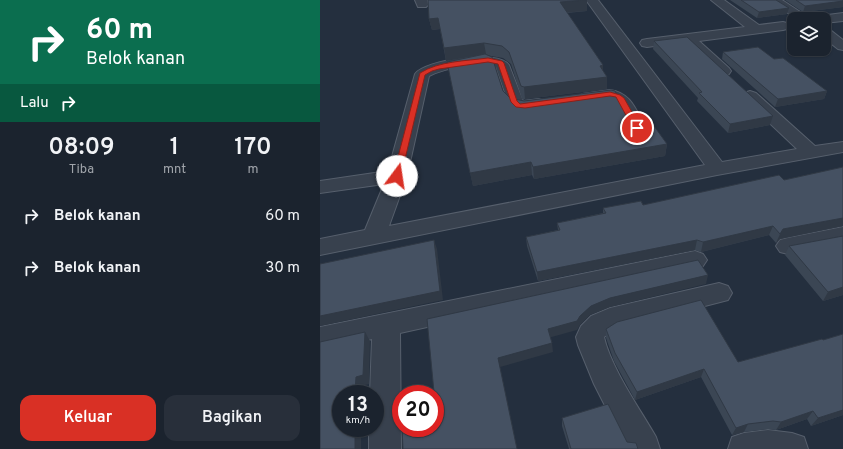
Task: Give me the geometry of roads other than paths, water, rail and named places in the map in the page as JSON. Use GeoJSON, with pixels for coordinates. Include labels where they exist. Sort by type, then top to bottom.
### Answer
{"type":"FeatureCollection","features":[{"type":"Feature","properties":{"kind":"street"},"geometry":{"type":"LineString","coordinates":[[592,0],[717,169]]}},
{"type":"Feature","properties":{"kind":"street"},"geometry":{"type":"LineString","coordinates":[[717,0],[756,29]]}},
{"type":"Feature","properties":{"kind":"street"},"geometry":{"type":"LineString","coordinates":[[774,0],[794,12]]}},
{"type":"Feature","properties":{"kind":"street"},"geometry":{"type":"LineString","coordinates":[[831,18],[843,17]]}},
{"type":"Feature","properties":{"kind":"street"},"geometry":{"type":"LineString","coordinates":[[647,43],[783,26]]}},
{"type":"Feature","properties":{"kind":"street"},"geometry":{"type":"LineString","coordinates":[[831,37],[843,46]]}},
{"type":"Feature","properties":{"kind":"street"},"geometry":{"type":"LineString","coordinates":[[688,38],[811,152]]}},
{"type":"Feature","properties":{"kind":"street"},"geometry":{"type":"LineString","coordinates":[[373,237],[397,176],[422,74],[430,70],[488,60],[497,62],[502,65],[516,104],[525,106],[610,94],[618,96],[621,99],[637,128]]}},
{"type":"Feature","properties":{"kind":"street"},"geometry":{"type":"LineString","coordinates":[[320,247],[717,169],[843,146]]}},
{"type":"Feature","properties":{"kind":"street"},"geometry":{"type":"LineString","coordinates":[[320,187],[397,176]]}},
{"type":"Feature","properties":{"kind":"street"},"geometry":{"type":"LineString","coordinates":[[788,246],[843,235]]}},
{"type":"Feature","properties":{"kind":"street"},"geometry":{"type":"LineString","coordinates":[[320,339],[695,260]]}},
{"type":"Feature","properties":{"kind":"street"},"geometry":{"type":"LineString","coordinates":[[644,449],[591,345],[591,332],[600,324],[610,320],[719,293]]}},
{"type":"Feature","properties":{"kind":"street"},"geometry":{"type":"LineString","coordinates":[[386,324],[386,449]]}},
{"type":"Feature","properties":{"kind":"street"},"geometry":{"type":"LineString","coordinates":[[744,449],[762,445],[780,446],[792,449]]}}]}
